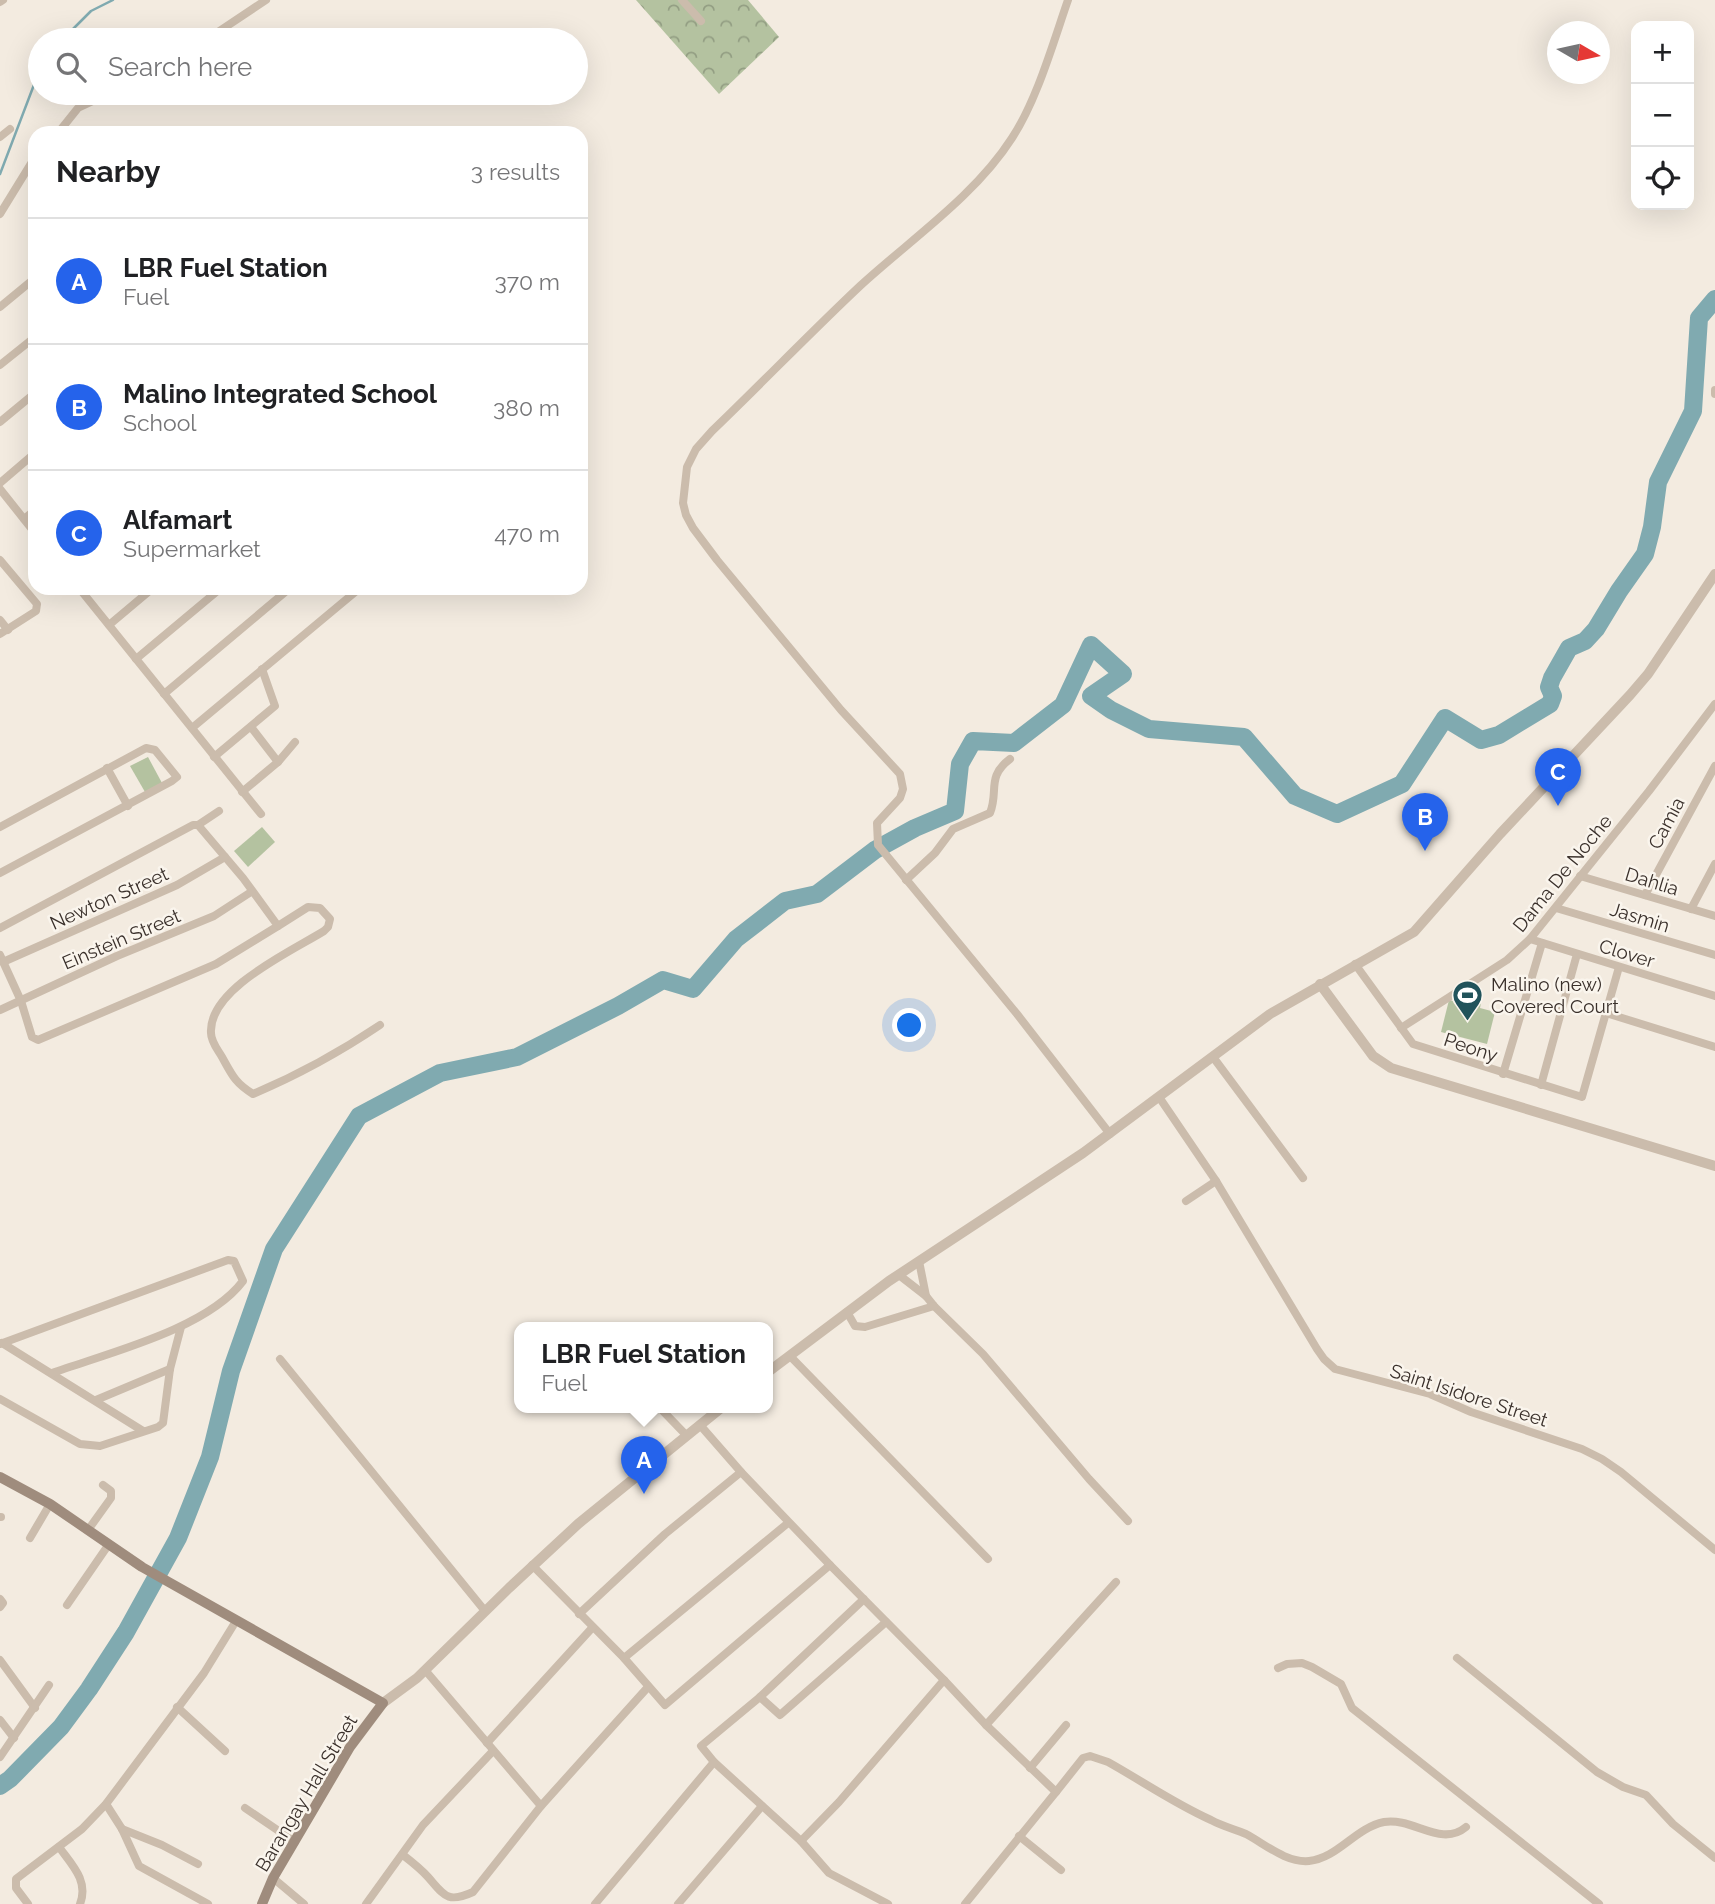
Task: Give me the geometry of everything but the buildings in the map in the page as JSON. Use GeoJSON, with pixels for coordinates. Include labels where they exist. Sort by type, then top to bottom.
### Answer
{"type":"FeatureCollection","features":[{"type":"Feature","properties":{"kind":"main road"},"geometry":{"type":"LineString","coordinates":[[0,1477],[50,1504],[142,1567],[383,1703]]}},
{"type":"Feature","properties":{"kind":"main road","name":"Barangay Hall Street"},"geometry":{"type":"LineString","coordinates":[[262,1904],[273,1878],[350,1746],[383,1703]]}},
{"type":"Feature","properties":{"kind":"street"},"geometry":{"type":"LineString","coordinates":[[224,28],[266,0]]}},
{"type":"Feature","properties":{"kind":"street"},"geometry":{"type":"LineString","coordinates":[[682,0],[701,22]]}},
{"type":"Feature","properties":{"kind":"street"},"geometry":{"type":"LineString","coordinates":[[1068,0],[1037,83],[1013,137],[1004,149],[955,203],[861,285],[712,431],[696,449],[687,467],[683,503],[693,528],[841,710],[900,774],[903,789],[900,798],[877,823],[878,845],[1017,1014],[1110,1134]]}},
{"type":"Feature","properties":{"kind":"street"},"geometry":{"type":"LineString","coordinates":[[64,126],[78,108],[84,105]]}},
{"type":"Feature","properties":{"kind":"street"},"geometry":{"type":"LineString","coordinates":[[0,136],[10,129]]}},
{"type":"Feature","properties":{"kind":"street"},"geometry":{"type":"LineString","coordinates":[[0,214],[28,168]]}},
{"type":"Feature","properties":{"kind":"street"},"geometry":{"type":"LineString","coordinates":[[0,307],[28,284]]}},
{"type":"Feature","properties":{"kind":"street"},"geometry":{"type":"LineString","coordinates":[[0,365],[28,343]]}},
{"type":"Feature","properties":{"kind":"street"},"geometry":{"type":"LineString","coordinates":[[0,422],[28,399]]}},
{"type":"Feature","properties":{"kind":"street"},"geometry":{"type":"LineString","coordinates":[[0,483],[28,459]]}},
{"type":"Feature","properties":{"kind":"street"},"geometry":{"type":"LineString","coordinates":[[0,489],[28,524]]}},
{"type":"Feature","properties":{"kind":"street"},"geometry":{"type":"LineString","coordinates":[[24,519],[28,516]]}},
{"type":"Feature","properties":{"kind":"street"},"geometry":{"type":"LineString","coordinates":[[0,560],[28,593]]}},
{"type":"Feature","properties":{"kind":"street"},"geometry":{"type":"LineString","coordinates":[[773,1368],[919,1261],[1110,1134],[1270,1014],[1405,938],[1422,925],[1500,834],[1648,674],[1715,574]]}},
{"type":"Feature","properties":{"kind":"street"},"geometry":{"type":"LineString","coordinates":[[0,620],[4,632],[36,611],[37,604],[29,595]]}},
{"type":"Feature","properties":{"kind":"street"},"geometry":{"type":"LineString","coordinates":[[86,595],[261,814]]}},
{"type":"Feature","properties":{"kind":"street"},"geometry":{"type":"LineString","coordinates":[[109,625],[145,595]]}},
{"type":"Feature","properties":{"kind":"street"},"geometry":{"type":"LineString","coordinates":[[136,659],[212,595]]}},
{"type":"Feature","properties":{"kind":"street"},"geometry":{"type":"LineString","coordinates":[[164,694],[282,595]]}},
{"type":"Feature","properties":{"kind":"street"},"geometry":{"type":"LineString","coordinates":[[192,728],[352,595]]}},
{"type":"Feature","properties":{"kind":"street"},"geometry":{"type":"LineString","coordinates":[[214,757],[275,705],[262,669]]}},
{"type":"Feature","properties":{"kind":"street","name":"Dama De Noche"},"geometry":{"type":"LineString","coordinates":[[1401,1028],[1507,960],[1530,939],[1649,792],[1715,705]]}},
{"type":"Feature","properties":{"kind":"street"},"geometry":{"type":"LineString","coordinates":[[251,727],[278,762]]}},
{"type":"Feature","properties":{"kind":"street"},"geometry":{"type":"LineString","coordinates":[[242,792],[278,762],[295,742]]}},
{"type":"Feature","properties":{"kind":"street"},"geometry":{"type":"LineString","coordinates":[[0,827],[150,747],[177,778],[0,873]]}},
{"type":"Feature","properties":{"kind":"street"},"geometry":{"type":"LineString","coordinates":[[906,880],[934,853],[953,829],[990,813],[995,774],[1010,759]]}},
{"type":"Feature","properties":{"kind":"street","name":"Camia"},"geometry":{"type":"LineString","coordinates":[[1645,895],[1715,766]]}},
{"type":"Feature","properties":{"kind":"street"},"geometry":{"type":"LineString","coordinates":[[107,768],[128,806]]}},
{"type":"Feature","properties":{"kind":"street"},"geometry":{"type":"LineString","coordinates":[[0,928],[193,825],[198,825],[219,811]]}},
{"type":"Feature","properties":{"kind":"street"},"geometry":{"type":"LineString","coordinates":[[198,825],[278,926]]}},
{"type":"Feature","properties":{"kind":"street","name":"Newton Street"},"geometry":{"type":"LineString","coordinates":[[2,958],[177,885],[225,857]]}},
{"type":"Feature","properties":{"kind":"street"},"geometry":{"type":"LineString","coordinates":[[1691,909],[1715,864]]}},
{"type":"Feature","properties":{"kind":"street","name":"Dahlia"},"geometry":{"type":"LineString","coordinates":[[1580,876],[1715,916]]}},
{"type":"Feature","properties":{"kind":"street","name":"Einstein Street"},"geometry":{"type":"LineString","coordinates":[[0,1010],[117,956],[214,916],[251,892]]}},
{"type":"Feature","properties":{"kind":"street"},"geometry":{"type":"LineString","coordinates":[[2,958],[22,1001],[32,1037],[38,1040],[216,964],[308,907],[320,908],[330,919],[324,932],[240,982],[221,1003],[211,1023],[211,1034],[239,1085],[253,1094],[337,1054],[380,1025]]}},
{"type":"Feature","properties":{"kind":"street","name":"Jasmin"},"geometry":{"type":"LineString","coordinates":[[1556,908],[1715,955]]}},
{"type":"Feature","properties":{"kind":"street","name":"Clover"},"geometry":{"type":"LineString","coordinates":[[1530,939],[1715,996]]}},
{"type":"Feature","properties":{"kind":"street"},"geometry":{"type":"LineString","coordinates":[[1503,1074],[1542,943]]}},
{"type":"Feature","properties":{"kind":"street"},"geometry":{"type":"LineString","coordinates":[[1541,1085],[1577,954]]}},
{"type":"Feature","properties":{"kind":"street","name":"Peony"},"geometry":{"type":"LineString","coordinates":[[1355,964],[1413,1044],[1582,1097],[1606,1013]]}},
{"type":"Feature","properties":{"kind":"street"},"geometry":{"type":"LineString","coordinates":[[1619,967],[1606,1013],[1715,1047]]}},
{"type":"Feature","properties":{"kind":"street"},"geometry":{"type":"LineString","coordinates":[[1320,984],[1373,1056],[1391,1068],[1715,1166]]}},
{"type":"Feature","properties":{"kind":"street"},"geometry":{"type":"LineString","coordinates":[[1213,1057],[1303,1178]]}},
{"type":"Feature","properties":{"kind":"street","name":"Saint Isidore Street"},"geometry":{"type":"LineString","coordinates":[[1159,1097],[1216,1181],[1329,1365],[1361,1377],[1430,1394],[1471,1412],[1582,1449],[1621,1472],[1715,1550]]}},
{"type":"Feature","properties":{"kind":"street"},"geometry":{"type":"LineString","coordinates":[[1186,1201],[1216,1181]]}},
{"type":"Feature","properties":{"kind":"street"},"geometry":{"type":"LineString","coordinates":[[1,1343],[228,1260],[234,1261],[243,1278],[241,1285],[212,1310],[181,1327],[52,1373]]}},
{"type":"Feature","properties":{"kind":"street"},"geometry":{"type":"LineString","coordinates":[[919,1261],[926,1296]]}},
{"type":"Feature","properties":{"kind":"street"},"geometry":{"type":"LineString","coordinates":[[899,1275],[926,1296],[984,1354],[1089,1479],[1128,1521]]}},
{"type":"Feature","properties":{"kind":"street"},"geometry":{"type":"LineString","coordinates":[[847,1312],[855,1326],[865,1327],[934,1306]]}},
{"type":"Feature","properties":{"kind":"street"},"geometry":{"type":"LineString","coordinates":[[0,1399],[80,1444],[100,1446],[162,1426],[170,1368],[181,1327]]}},
{"type":"Feature","properties":{"kind":"street"},"geometry":{"type":"LineString","coordinates":[[1,1343],[96,1400],[143,1432]]}},
{"type":"Feature","properties":{"kind":"street"},"geometry":{"type":"LineString","coordinates":[[790,1356],[988,1559]]}},
{"type":"Feature","properties":{"kind":"street"},"geometry":{"type":"LineString","coordinates":[[280,1359],[485,1611]]}},
{"type":"Feature","properties":{"kind":"street"},"geometry":{"type":"LineString","coordinates":[[96,1400],[170,1368]]}},
{"type":"Feature","properties":{"kind":"street"},"geometry":{"type":"LineString","coordinates":[[665,1413],[687,1436]]}},
{"type":"Feature","properties":{"kind":"street"},"geometry":{"type":"LineString","coordinates":[[383,1703],[425,1670],[532,1565],[601,1504],[715,1413]]}},
{"type":"Feature","properties":{"kind":"street"},"geometry":{"type":"LineString","coordinates":[[700,1425],[788,1523],[986,1725],[1056,1792]]}},
{"type":"Feature","properties":{"kind":"street"},"geometry":{"type":"LineString","coordinates":[[579,1614],[665,1534],[741,1472]]}},
{"type":"Feature","properties":{"kind":"street"},"geometry":{"type":"LineString","coordinates":[[88,1530],[111,1497],[111,1491],[103,1485]]}},
{"type":"Feature","properties":{"kind":"street"},"geometry":{"type":"LineString","coordinates":[[30,1538],[50,1504]]}},
{"type":"Feature","properties":{"kind":"street"},"geometry":{"type":"LineString","coordinates":[[624,1658],[788,1523]]}},
{"type":"Feature","properties":{"kind":"street"},"geometry":{"type":"LineString","coordinates":[[67,1605],[109,1544]]}},
{"type":"Feature","properties":{"kind":"street"},"geometry":{"type":"LineString","coordinates":[[532,1565],[624,1658],[665,1705],[830,1566]]}},
{"type":"Feature","properties":{"kind":"street"},"geometry":{"type":"LineString","coordinates":[[986,1725],[1116,1582]]}},
{"type":"Feature","properties":{"kind":"street"},"geometry":{"type":"LineString","coordinates":[[0,1599],[3,1605],[0,1607]]}},
{"type":"Feature","properties":{"kind":"street"},"geometry":{"type":"LineString","coordinates":[[864,1599],[760,1697],[701,1746],[714,1762],[800,1841],[829,1872],[888,1904]]}},
{"type":"Feature","properties":{"kind":"street"},"geometry":{"type":"LineString","coordinates":[[28,1904],[16,1888],[16,1879],[59,1847],[106,1804],[204,1673],[236,1621]]}},
{"type":"Feature","properties":{"kind":"street"},"geometry":{"type":"LineString","coordinates":[[760,1697],[780,1715],[886,1622]]}},
{"type":"Feature","properties":{"kind":"street"},"geometry":{"type":"LineString","coordinates":[[366,1904],[438,1807],[592,1628]]}},
{"type":"Feature","properties":{"kind":"street"},"geometry":{"type":"LineString","coordinates":[[1457,1658],[1597,1772],[1646,1796],[1673,1824],[1715,1858]]}},
{"type":"Feature","properties":{"kind":"street"},"geometry":{"type":"LineString","coordinates":[[0,1660],[35,1708]]}},
{"type":"Feature","properties":{"kind":"street"},"geometry":{"type":"LineString","coordinates":[[1278,1668],[1287,1664],[1308,1665],[1341,1684],[1352,1708],[1600,1904]]}},
{"type":"Feature","properties":{"kind":"street"},"geometry":{"type":"LineString","coordinates":[[425,1670],[541,1806]]}},
{"type":"Feature","properties":{"kind":"street"},"geometry":{"type":"LineString","coordinates":[[800,1841],[839,1802],[944,1681]]}},
{"type":"Feature","properties":{"kind":"street"},"geometry":{"type":"LineString","coordinates":[[0,1757],[50,1685]]}},
{"type":"Feature","properties":{"kind":"street"},"geometry":{"type":"LineString","coordinates":[[403,1855],[428,1877],[443,1896],[459,1899],[473,1892],[541,1806],[648,1687]]}},
{"type":"Feature","properties":{"kind":"street"},"geometry":{"type":"LineString","coordinates":[[177,1707],[225,1751]]}},
{"type":"Feature","properties":{"kind":"street"},"geometry":{"type":"LineString","coordinates":[[0,1720],[13,1738]]}},
{"type":"Feature","properties":{"kind":"street"},"geometry":{"type":"LineString","coordinates":[[1030,1768],[1066,1725]]}},
{"type":"Feature","properties":{"kind":"street"},"geometry":{"type":"LineString","coordinates":[[965,1904],[1083,1758],[1090,1756],[1108,1762],[1211,1820],[1245,1834],[1289,1858],[1307,1861],[1325,1858],[1360,1831],[1385,1822],[1409,1824],[1442,1835],[1458,1834],[1466,1827]]}},
{"type":"Feature","properties":{"kind":"street"},"geometry":{"type":"LineString","coordinates":[[596,1904],[714,1762]]}},
{"type":"Feature","properties":{"kind":"street"},"geometry":{"type":"LineString","coordinates":[[106,1804],[122,1829],[139,1867],[208,1904]]}},
{"type":"Feature","properties":{"kind":"street"},"geometry":{"type":"LineString","coordinates":[[678,1904],[762,1807]]}},
{"type":"Feature","properties":{"kind":"street"},"geometry":{"type":"LineString","coordinates":[[245,1808],[295,1842]]}},
{"type":"Feature","properties":{"kind":"street"},"geometry":{"type":"LineString","coordinates":[[122,1829],[162,1845],[198,1864]]}},
{"type":"Feature","properties":{"kind":"street"},"geometry":{"type":"LineString","coordinates":[[1019,1836],[1061,1870]]}},
{"type":"Feature","properties":{"kind":"street"},"geometry":{"type":"LineString","coordinates":[[59,1847],[82,1880],[83,1896],[80,1904]]}},
{"type":"Feature","properties":{"kind":"street"},"geometry":{"type":"LineString","coordinates":[[273,1878],[303,1904]]}},
{"type":"Feature","properties":{"kind":"green space"},"geometry":{"type":"Polygon","coordinates":[[[636,0],[748,0],[779,37],[719,94],[636,0]]]}},
{"type":"Feature","properties":{"kind":"green space"},"geometry":{"type":"Polygon","coordinates":[[[148,757],[162,783],[145,792],[130,766],[148,757]]]}},
{"type":"Feature","properties":{"kind":"green space"},"geometry":{"type":"Polygon","coordinates":[[[262,827],[275,842],[248,867],[234,851],[262,827]]]}},
{"type":"Feature","properties":{"kind":"green space","name":"Malino (new) Covered Court"},"geometry":{"type":"Polygon","coordinates":[[[1468,999],[1481,1003],[1480,1008],[1495,1012],[1487,1044],[1441,1032],[1449,1000],[1467,1004],[1468,999]]]}},
{"type":"Feature","properties":{"kind":"waterway"},"geometry":{"type":"LineString","coordinates":[[74,28],[91,11],[113,0]]}},
{"type":"Feature","properties":{"kind":"waterway"},"geometry":{"type":"LineString","coordinates":[[0,174],[28,100]]}},
{"type":"Feature","properties":{"kind":"waterway"},"geometry":{"type":"LineString","coordinates":[[0,1786],[61,1727],[89,1689],[126,1632],[178,1538],[210,1457],[231,1371],[274,1249],[359,1116],[440,1073],[517,1057],[663,980],[693,989],[736,939],[785,901],[817,894],[875,850],[915,828],[955,811],[960,764],[973,741],[1014,743],[1063,705],[1091,645],[1123,674],[1091,696],[1111,710],[1149,729],[1244,737],[1295,796],[1337,814],[1402,784],[1445,718],[1481,740],[1499,735],[1550,704],[1553,696],[1549,687],[1552,678],[1569,648],[1585,641],[1596,629],[1645,554],[1658,482],[1693,411],[1699,318],[1715,299]]}},
{"type":"Feature","properties":{"kind":"place","name":"Alfamart"},"geometry":{"type":"Point","coordinates":[1558,806]}},
{"type":"Feature","properties":{"kind":"place","name":"Malino Integrated School"},"geometry":{"type":"Point","coordinates":[1425,851]}},
{"type":"Feature","properties":{"kind":"place","name":"Malino (new) Covered Court"},"geometry":{"type":"Point","coordinates":[1468,1022]}},
{"type":"Feature","properties":{"kind":"place","name":"LBR Fuel Station"},"geometry":{"type":"Point","coordinates":[644,1494]}}]}
